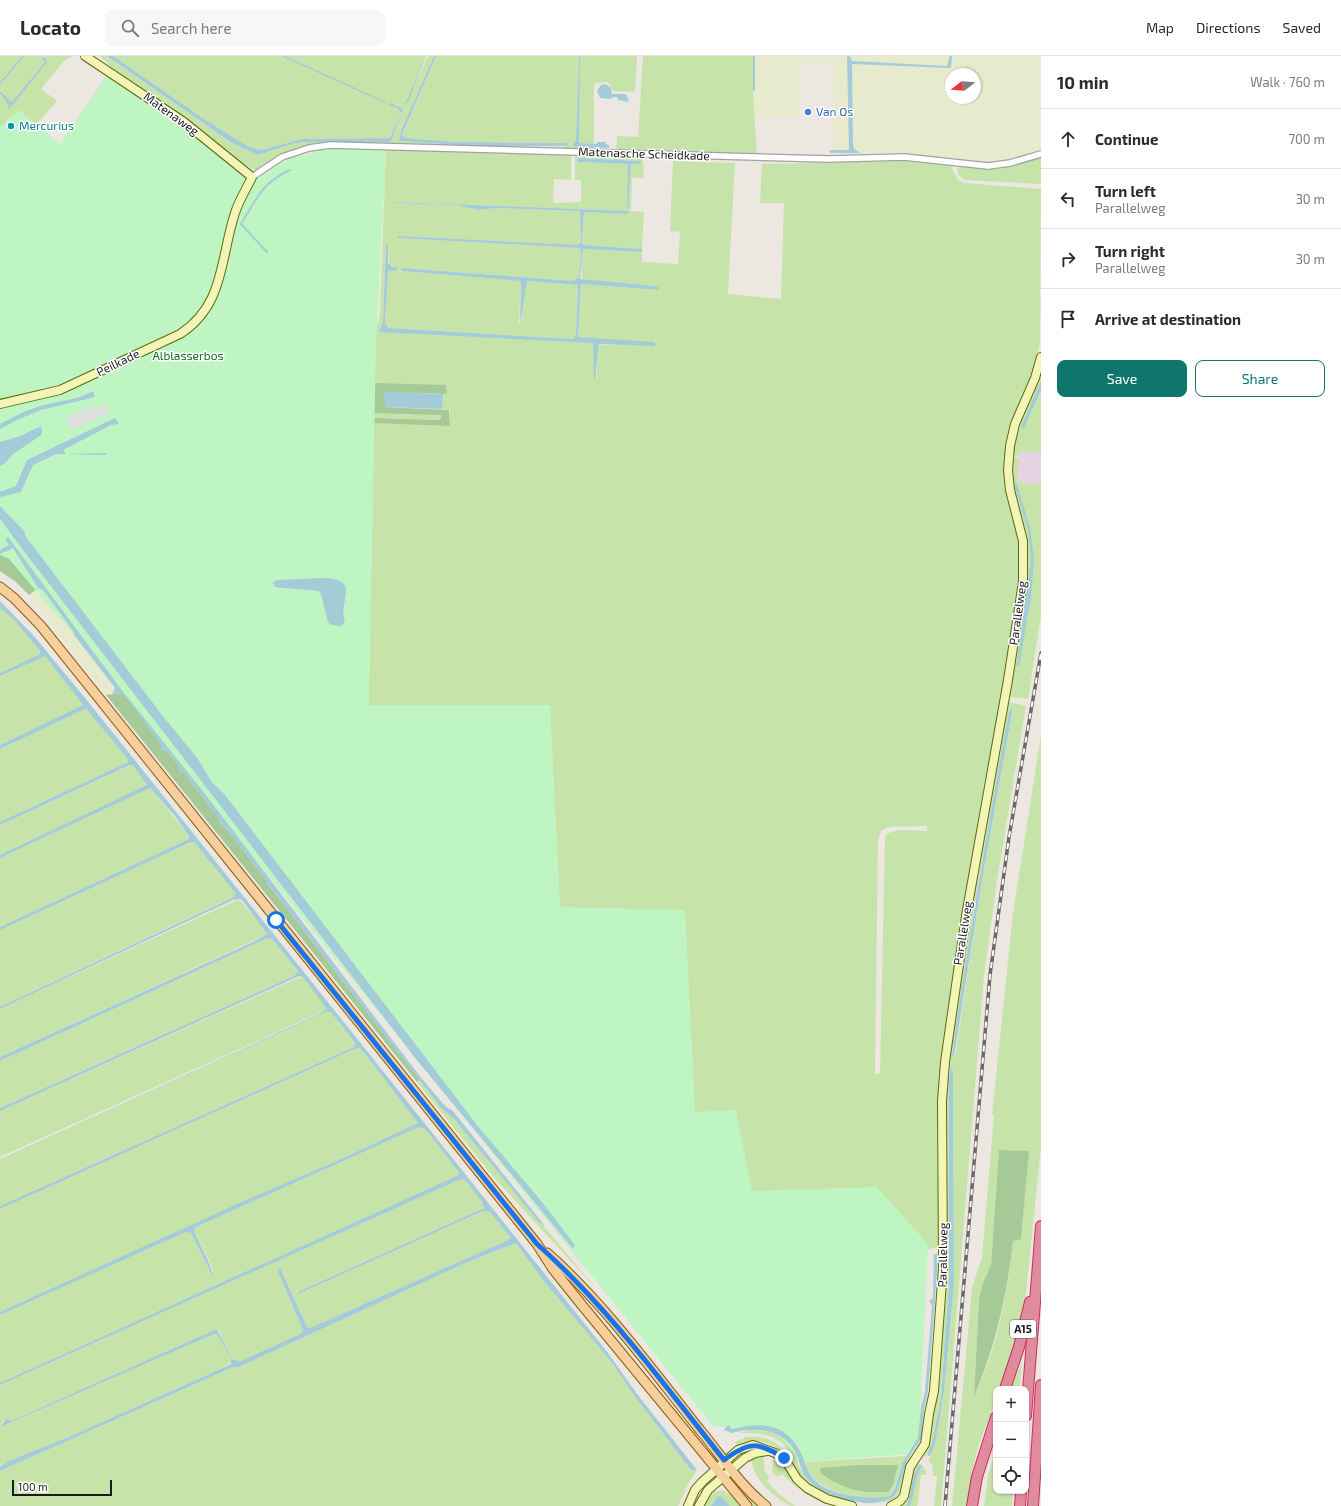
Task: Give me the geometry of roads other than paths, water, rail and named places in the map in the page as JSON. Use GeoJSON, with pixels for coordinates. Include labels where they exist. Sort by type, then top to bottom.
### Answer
{"type":"FeatureCollection","features":[{"type":"Feature","properties":{"kind":"highway","name":"A15"},"geometry":{"type":"LineString","coordinates":[[1028,1386],[1041,1226]]}},
{"type":"Feature","properties":{"kind":"highway","name":"A15"},"geometry":{"type":"LineString","coordinates":[[1006,1386],[1019,1347],[1038,1269]]}},
{"type":"Feature","properties":{"kind":"highway"},"geometry":{"type":"LineString","coordinates":[[1033,1506],[1041,1385]]}},
{"type":"Feature","properties":{"kind":"highway"},"geometry":{"type":"LineString","coordinates":[[972,1506],[977,1477],[994,1422]]}},
{"type":"Feature","properties":{"kind":"highway"},"geometry":{"type":"LineString","coordinates":[[1020,1506],[1021,1494]]}},
{"type":"Feature","properties":{"kind":"main road"},"geometry":{"type":"LineString","coordinates":[[0,587],[14,598],[41,626],[537,1244],[553,1269],[581,1304],[715,1469],[747,1506]]}},
{"type":"Feature","properties":{"kind":"main road"},"geometry":{"type":"LineString","coordinates":[[537,1244],[560,1264],[608,1317],[732,1470],[766,1506]]}},
{"type":"Feature","properties":{"kind":"street","name":"Matenaweg"},"geometry":{"type":"LineString","coordinates":[[85,56],[184,122],[252,177]]}},
{"type":"Feature","properties":{"kind":"street","name":"Matenasche Scheidkade"},"geometry":{"type":"LineString","coordinates":[[252,177],[282,157],[309,148],[330,145],[828,159],[904,158],[988,166],[1010,163],[1041,154]]}},
{"type":"Feature","properties":{"kind":"street","name":"Peilkade"},"geometry":{"type":"LineString","coordinates":[[0,404],[60,390],[180,334],[194,324],[211,301],[219,282],[235,211],[252,177]]}},
{"type":"Feature","properties":{"kind":"street","name":"Parallelweg"},"geometry":{"type":"LineString","coordinates":[[890,1506],[900,1501],[904,1496],[910,1467],[925,1444],[928,1414],[934,1391],[944,1250],[942,1100],[945,1062],[966,916],[1008,680],[1023,582],[1023,541],[1010,490],[1008,470],[1010,446],[1015,424],[1035,378],[1041,357]]}},
{"type":"Feature","properties":{"kind":"street"},"geometry":{"type":"LineString","coordinates":[[688,1506],[694,1490],[724,1460],[741,1448],[753,1444],[784,1458],[797,1478],[808,1488],[827,1499],[852,1506]]}},
{"type":"Feature","properties":{"kind":"street"},"geometry":{"type":"LineString","coordinates":[[699,1506],[708,1490],[745,1458],[755,1452],[769,1451]]}},
{"type":"Feature","properties":{"kind":"water"},"geometry":{"type":"Polygon","coordinates":[[[22,56],[24,56],[0,85],[0,82],[22,56]]]}},
{"type":"Feature","properties":{"kind":"water"},"geometry":{"type":"Polygon","coordinates":[[[40,56],[45,58],[47,62],[7,110],[9,105],[0,94],[0,91],[12,102],[45,62],[40,56]]]}},
{"type":"Feature","properties":{"kind":"water"},"geometry":{"type":"Polygon","coordinates":[[[107,56],[113,56],[204,119],[249,147],[262,150],[302,139],[390,138],[401,113],[397,108],[389,105],[390,103],[403,109],[391,142],[304,142],[292,144],[258,155],[232,143],[107,56]]]}},
{"type":"Feature","properties":{"kind":"water"},"geometry":{"type":"Polygon","coordinates":[[[281,56],[285,56],[386,102],[385,103],[281,56]]]}},
{"type":"Feature","properties":{"kind":"water"},"geometry":{"type":"Polygon","coordinates":[[[426,56],[408,102],[405,104],[426,56]]]}},
{"type":"Feature","properties":{"kind":"water"},"geometry":{"type":"Polygon","coordinates":[[[434,56],[436,56],[402,135],[405,138],[455,142],[567,143],[567,146],[474,146],[399,141],[401,131],[434,56]]]}},
{"type":"Feature","properties":{"kind":"water"},"geometry":{"type":"Polygon","coordinates":[[[579,56],[579,143],[597,144],[597,142],[606,142],[606,144],[609,145],[609,148],[575,147],[572,145],[576,141],[579,56]]]}},
{"type":"Feature","properties":{"kind":"water"},"geometry":{"type":"Polygon","coordinates":[[[753,56],[755,56],[755,91],[753,91],[753,56]]]}},
{"type":"Feature","properties":{"kind":"water"},"geometry":{"type":"Polygon","coordinates":[[[847,56],[850,56],[852,61],[947,66],[950,56],[952,56],[951,68],[852,64],[853,145],[854,149],[861,153],[829,152],[831,150],[849,150],[847,56]]]}},
{"type":"Feature","properties":{"kind":"water"},"geometry":{"type":"Polygon","coordinates":[[[606,84],[611,88],[612,94],[626,94],[629,102],[618,100],[617,97],[612,97],[611,99],[600,98],[597,91],[601,85],[606,84]]]}},
{"type":"Feature","properties":{"kind":"water"},"geometry":{"type":"Polygon","coordinates":[[[578,158],[641,161],[641,163],[631,164],[628,214],[584,212],[582,243],[583,245],[642,249],[642,252],[583,249],[580,279],[656,286],[659,288],[658,290],[581,284],[578,337],[655,342],[655,346],[599,344],[595,380],[593,343],[379,332],[383,321],[386,244],[388,244],[388,263],[392,267],[398,267],[397,271],[389,270],[388,272],[385,324],[389,328],[574,338],[576,334],[578,285],[527,281],[520,324],[521,281],[402,271],[402,268],[573,281],[579,277],[581,252],[579,248],[398,238],[398,236],[578,245],[581,242],[580,211],[496,208],[479,210],[455,205],[396,202],[627,211],[628,164],[577,162],[578,158]]]}},
{"type":"Feature","properties":{"kind":"water"},"geometry":{"type":"Polygon","coordinates":[[[1041,381],[1041,390],[1024,428],[1021,427],[1041,381]]]}},
{"type":"Feature","properties":{"kind":"water"},"geometry":{"type":"Polygon","coordinates":[[[93,391],[95,397],[41,410],[0,429],[0,424],[27,410],[79,397],[93,391]]]}},
{"type":"Feature","properties":{"kind":"water"},"geometry":{"type":"Polygon","coordinates":[[[384,392],[443,394],[442,409],[385,407],[384,392]]]}},
{"type":"Feature","properties":{"kind":"water"},"geometry":{"type":"Polygon","coordinates":[[[115,418],[119,423],[118,424],[111,425],[63,450],[66,454],[106,453],[107,455],[56,454],[33,465],[21,492],[0,497],[0,492],[16,486],[27,460],[115,418]]]}},
{"type":"Feature","properties":{"kind":"water"},"geometry":{"type":"Polygon","coordinates":[[[41,426],[41,435],[12,455],[0,466],[0,442],[20,436],[41,426]]]}},
{"type":"Feature","properties":{"kind":"water"},"geometry":{"type":"Polygon","coordinates":[[[1017,484],[1030,528],[1034,559],[1031,597],[1019,666],[1017,666],[1017,663],[1031,559],[1028,529],[1014,485],[1017,484]]]}},
{"type":"Feature","properties":{"kind":"water"},"geometry":{"type":"Polygon","coordinates":[[[0,506],[24,531],[26,537],[162,715],[198,759],[211,781],[225,795],[477,1125],[542,1202],[575,1245],[573,1249],[416,1059],[23,550],[0,519],[0,506]]]}},
{"type":"Feature","properties":{"kind":"water"},"geometry":{"type":"Polygon","coordinates":[[[8,537],[121,689],[209,799],[422,1079],[446,1107],[452,1110],[545,1226],[539,1222],[454,1119],[442,1109],[270,887],[266,885],[266,880],[226,828],[221,826],[220,820],[184,773],[180,772],[178,765],[173,758],[161,749],[161,745],[123,693],[112,694],[115,688],[75,636],[73,631],[43,590],[38,588],[13,548],[0,554],[0,550],[9,545],[5,539],[8,537]]]}},
{"type":"Feature","properties":{"kind":"water"},"geometry":{"type":"Polygon","coordinates":[[[323,578],[335,579],[342,582],[345,587],[345,621],[342,626],[331,625],[328,622],[321,594],[318,591],[275,587],[273,582],[277,580],[323,578]]]}},
{"type":"Feature","properties":{"kind":"water"},"geometry":{"type":"Polygon","coordinates":[[[0,601],[34,636],[90,704],[608,1353],[637,1394],[697,1470],[691,1470],[633,1394],[613,1364],[542,1279],[516,1243],[470,1261],[239,1367],[233,1367],[0,1471],[0,1467],[9,1461],[71,1436],[225,1367],[231,1364],[231,1359],[241,1361],[300,1334],[303,1330],[277,1269],[280,1268],[307,1327],[310,1328],[508,1240],[510,1237],[490,1212],[483,1211],[298,1294],[298,1292],[484,1208],[482,1202],[465,1180],[461,1179],[0,1385],[0,1383],[459,1175],[458,1171],[425,1129],[419,1127],[196,1227],[194,1232],[208,1260],[214,1277],[191,1233],[186,1232],[0,1315],[0,1312],[418,1123],[361,1049],[357,1048],[0,1209],[0,1206],[354,1047],[355,1043],[331,1012],[326,1012],[0,1159],[319,1014],[327,1009],[302,976],[297,977],[0,1111],[0,1108],[294,976],[298,971],[271,938],[268,938],[0,1061],[0,1057],[257,940],[267,934],[242,900],[233,900],[0,1009],[0,1007],[232,898],[236,894],[194,842],[0,930],[0,927],[187,840],[189,836],[174,815],[150,788],[0,858],[0,855],[147,785],[133,765],[130,765],[0,825],[0,822],[128,762],[127,758],[85,709],[0,749],[0,745],[83,705],[45,656],[0,676],[0,673],[40,654],[40,651],[14,620],[0,608],[0,601]]]}},
{"type":"Feature","properties":{"kind":"water"},"geometry":{"type":"Polygon","coordinates":[[[1011,708],[1012,713],[982,880],[954,1057],[952,1055],[958,1012],[986,840],[1009,712],[1011,708]]]}},
{"type":"Feature","properties":{"kind":"water"},"geometry":{"type":"Polygon","coordinates":[[[951,1066],[953,1071],[954,1284],[944,1392],[935,1444],[930,1456],[927,1455],[932,1444],[941,1398],[949,1283],[949,1081],[951,1066]]]}},
{"type":"Feature","properties":{"kind":"water"},"geometry":{"type":"Polygon","coordinates":[[[934,1254],[937,1254],[938,1258],[928,1391],[924,1409],[921,1439],[907,1460],[897,1492],[892,1498],[871,1503],[851,1501],[834,1496],[810,1482],[802,1471],[796,1453],[791,1445],[777,1434],[759,1430],[732,1433],[724,1430],[728,1425],[732,1429],[762,1425],[779,1429],[794,1441],[813,1478],[828,1489],[838,1493],[861,1497],[890,1496],[895,1488],[903,1462],[918,1438],[921,1407],[925,1392],[932,1305],[929,1301],[933,1298],[934,1254]]]}},
{"type":"Feature","properties":{"kind":"water"},"geometry":{"type":"Polygon","coordinates":[[[217,1329],[229,1354],[217,1334],[214,1334],[0,1427],[6,1419],[11,1421],[217,1329]]]}},
{"type":"Feature","properties":{"kind":"water"},"geometry":{"type":"Polygon","coordinates":[[[919,1465],[922,1466],[917,1476],[910,1506],[907,1506],[914,1475],[919,1465]]]}},
{"type":"Feature","properties":{"kind":"water"},"geometry":{"type":"Polygon","coordinates":[[[721,1496],[730,1506],[711,1506],[717,1497],[721,1496]]]}},
{"type":"Feature","properties":{"kind":"waterway"},"geometry":{"type":"LineString","coordinates":[[267,252],[241,224],[256,199],[266,186],[290,170]]}},
{"type":"Feature","properties":{"kind":"railway"},"geometry":{"type":"LineString","coordinates":[[945,1506],[990,975],[1009,837],[1041,653]]}},
{"type":"Feature","properties":{"kind":"place","name":"Van Os"},"geometry":{"type":"Point","coordinates":[808,112]}},
{"type":"Feature","properties":{"kind":"place","name":"Mercurius"},"geometry":{"type":"Point","coordinates":[11,126]}},
{"type":"Feature","properties":{"kind":"park label","name":"Alblasserbos"},"geometry":{"type":"Point","coordinates":[188,356]}}]}
